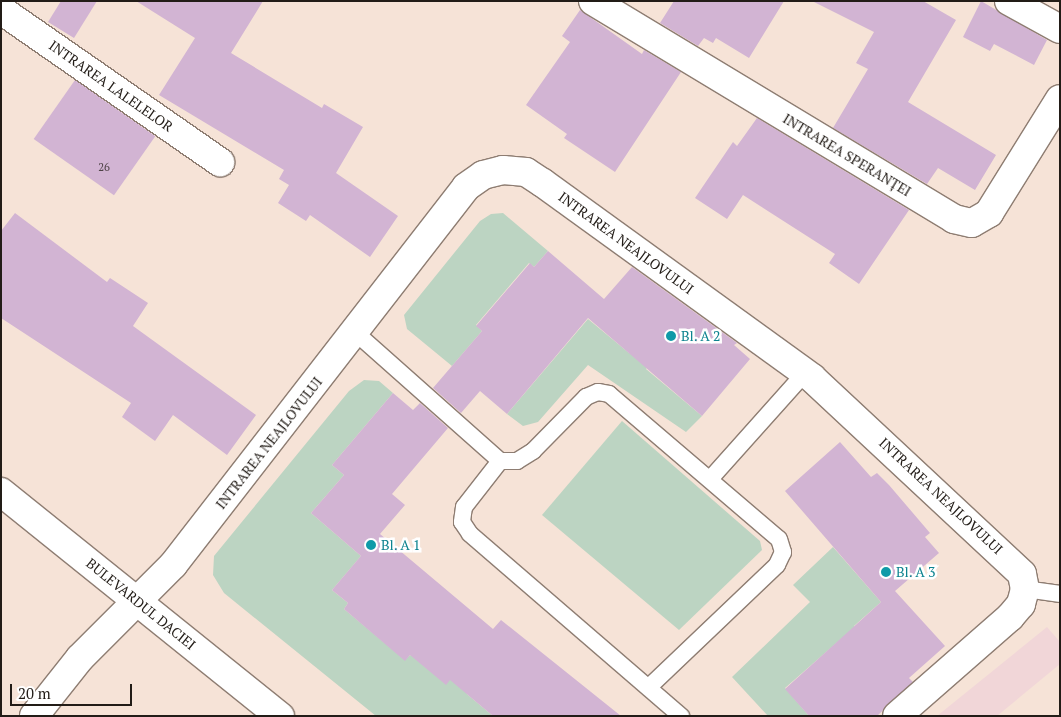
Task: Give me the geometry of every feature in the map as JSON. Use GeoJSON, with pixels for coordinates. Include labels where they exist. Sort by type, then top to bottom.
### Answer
{"type":"FeatureCollection","features":[{"type":"Feature","properties":{"kind":"street","name":"INTRAREA SPERANȚEI"},"geometry":{"type":"LineString","coordinates":[[593,1],[954,219],[972,223],[989,213],[1060,99]]}},
{"type":"Feature","properties":{"kind":"street"},"geometry":{"type":"LineString","coordinates":[[1009,1],[1060,29]]}},
{"type":"Feature","properties":{"kind":"street","name":"INTRAREA LALELELOR"},"geometry":{"type":"LineString","coordinates":[[1,10],[220,162]]}},
{"type":"Feature","properties":{"kind":"street","name":"INTRAREA NEAJLOVULUI"},"geometry":{"type":"LineString","coordinates":[[34,716],[80,658],[173,565],[356,333],[466,187],[483,175],[503,170],[526,172],[544,183],[805,373],[1012,562],[1022,574],[1026,589]]}},
{"type":"Feature","properties":{"kind":"street","name":"BULEVARDUL DACIEI"},"geometry":{"type":"LineString","coordinates":[[1,492],[280,716]]}},
{"type":"Feature","properties":{"kind":"street"},"geometry":{"type":"LineString","coordinates":[[897,716],[1010,617],[1021,604],[1026,589]]}},
{"type":"Feature","properties":{"kind":"lane"},"geometry":{"type":"LineString","coordinates":[[356,333],[500,461],[517,461],[533,451],[572,407],[598,392],[624,402],[779,539],[783,552],[777,565],[650,686]]}},
{"type":"Feature","properties":{"kind":"lane"},"geometry":{"type":"LineString","coordinates":[[711,478],[805,373]]}},
{"type":"Feature","properties":{"kind":"lane"},"geometry":{"type":"LineString","coordinates":[[500,461],[464,507],[462,522],[470,534],[650,686],[681,716]]}},
{"type":"Feature","properties":{"kind":"lane"},"geometry":{"type":"LineString","coordinates":[[1026,589],[1060,594]]}},
{"type":"Feature","properties":{"kind":"shaded area"},"geometry":{"type":"Polygon","coordinates":[[[1047,627],[1060,642],[1060,664],[997,716],[937,716],[1047,627]]]}},
{"type":"Feature","properties":{"kind":"green space"},"geometry":{"type":"Polygon","coordinates":[[[503,213],[548,251],[534,267],[529,263],[476,325],[482,331],[452,366],[407,329],[404,315],[480,221],[491,214],[503,213]]]}},
{"type":"Feature","properties":{"kind":"green space"},"geometry":{"type":"Polygon","coordinates":[[[588,319],[629,353],[657,356],[646,369],[702,416],[686,432],[588,365],[538,422],[523,426],[507,414],[588,319]]]}},
{"type":"Feature","properties":{"kind":"green space"},"geometry":{"type":"Polygon","coordinates":[[[364,380],[379,381],[393,393],[332,465],[344,475],[311,513],[361,556],[332,590],[348,603],[344,609],[405,660],[410,655],[454,676],[468,695],[493,716],[376,716],[224,593],[213,575],[214,556],[349,391],[364,380]]]}},
{"type":"Feature","properties":{"kind":"green space"},"geometry":{"type":"Polygon","coordinates":[[[622,421],[760,541],[762,550],[679,630],[542,515],[622,421]]]}},
{"type":"Feature","properties":{"kind":"green space"},"geometry":{"type":"Polygon","coordinates":[[[833,547],[881,602],[854,626],[864,638],[841,639],[785,688],[809,716],[768,716],[732,677],[810,602],[793,585],[833,547]]]}},
{"type":"Feature","properties":{"kind":"building"},"geometry":{"type":"Polygon","coordinates":[[[61,1],[97,1],[74,38],[48,22],[61,1]]]}},
{"type":"Feature","properties":{"kind":"building"},"geometry":{"type":"Polygon","coordinates":[[[136,1],[263,1],[231,53],[322,108],[324,104],[363,127],[336,173],[398,216],[370,257],[310,215],[306,221],[278,203],[289,185],[279,179],[284,170],[159,95],[195,38],[136,1]]]}},
{"type":"Feature","properties":{"kind":"building"},"geometry":{"type":"Polygon","coordinates":[[[674,1],[784,1],[749,58],[716,38],[713,43],[704,38],[698,46],[660,23],[674,1]]]}},
{"type":"Feature","properties":{"kind":"building"},"geometry":{"type":"Polygon","coordinates":[[[812,1],[923,1],[956,20],[908,102],[996,155],[975,190],[938,168],[927,184],[833,128],[868,69],[856,63],[874,32],[812,1]]]}},
{"type":"Feature","properties":{"kind":"building"},"geometry":{"type":"Polygon","coordinates":[[[981,1],[1047,40],[1034,65],[994,44],[990,51],[963,37],[981,1]]]}},
{"type":"Feature","properties":{"kind":"building"},"geometry":{"type":"Polygon","coordinates":[[[580,10],[642,54],[644,50],[681,72],[615,172],[564,138],[567,134],[526,105],[570,42],[562,36],[580,10]]]}},
{"type":"Feature","properties":{"kind":"building"},"geometry":{"type":"Polygon","coordinates":[[[75,80],[155,136],[114,195],[34,139],[75,80]]]}},
{"type":"Feature","properties":{"kind":"building"},"geometry":{"type":"Polygon","coordinates":[[[757,118],[909,210],[859,284],[829,263],[835,254],[743,195],[727,219],[695,198],[733,142],[737,146],[757,118]]]}},
{"type":"Feature","properties":{"kind":"building"},"geometry":{"type":"Polygon","coordinates":[[[15,213],[107,282],[110,278],[148,303],[133,326],[256,415],[227,455],[173,415],[155,441],[122,417],[131,403],[1,318],[1,231],[15,213]]]}},
{"type":"Feature","properties":{"kind":"building","name":"Bl. A 2"},"geometry":{"type":"Polygon","coordinates":[[[548,251],[604,299],[632,267],[737,343],[734,345],[750,359],[702,416],[588,318],[507,414],[480,391],[461,413],[433,388],[482,331],[476,326],[530,263],[534,267],[548,251]]]}},
{"type":"Feature","properties":{"kind":"building","name":"Bl. A 1"},"geometry":{"type":"Polygon","coordinates":[[[393,393],[413,410],[420,403],[448,428],[392,494],[405,505],[380,534],[493,629],[501,620],[621,716],[493,716],[450,680],[446,685],[410,655],[405,661],[344,609],[348,603],[332,590],[361,556],[311,513],[344,475],[332,465],[393,393]]]}},
{"type":"Feature","properties":{"kind":"building","name":"Bl. A 3"},"geometry":{"type":"Polygon","coordinates":[[[840,442],[871,477],[877,473],[889,485],[930,533],[925,537],[939,553],[895,591],[945,646],[909,678],[913,682],[877,716],[809,716],[785,689],[881,602],[785,491],[840,442]]]}},
{"type":"Feature","properties":{"kind":"place","name":"Bl. A 2"},"geometry":{"type":"Point","coordinates":[671,336]}},
{"type":"Feature","properties":{"kind":"place","name":"Bl. A 1"},"geometry":{"type":"Point","coordinates":[371,545]}},
{"type":"Feature","properties":{"kind":"place","name":"Bl. A 3"},"geometry":{"type":"Point","coordinates":[886,572]}}]}
